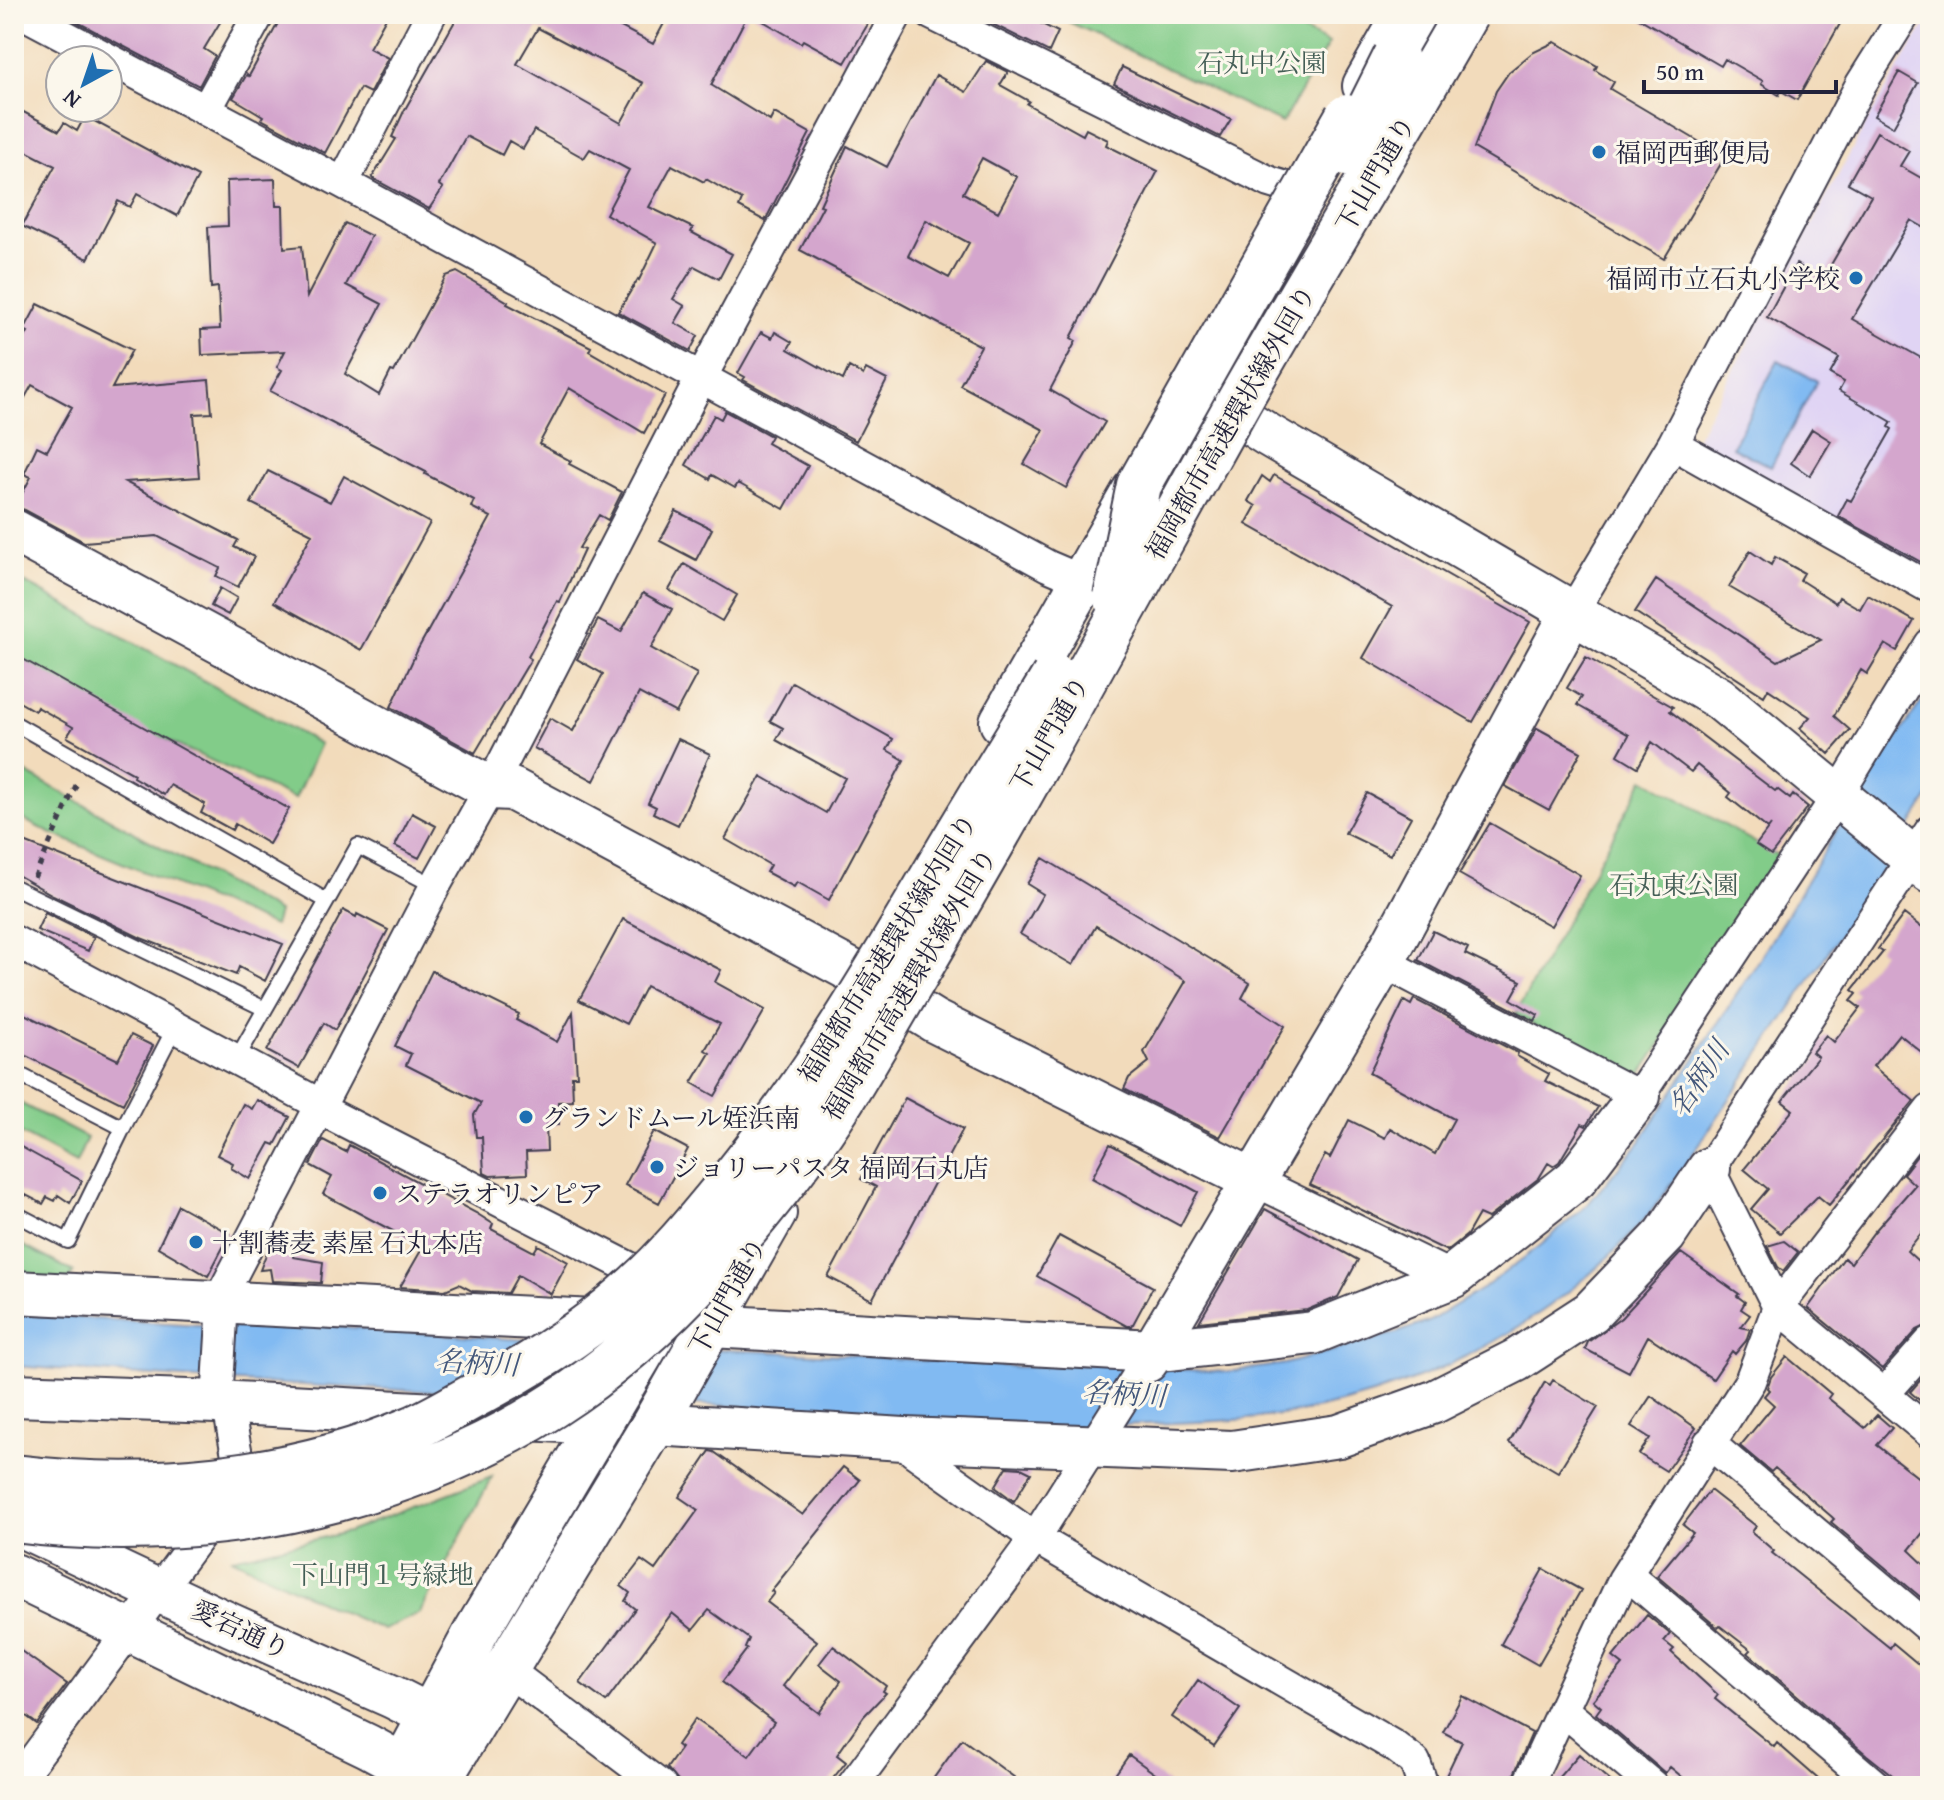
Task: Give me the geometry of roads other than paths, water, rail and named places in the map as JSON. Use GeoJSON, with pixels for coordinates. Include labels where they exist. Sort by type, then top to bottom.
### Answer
{"type":"FeatureCollection","features":[{"type":"Feature","properties":{"kind":"main road","name":"下山門通り"},"geometry":{"type":"LineString","coordinates":[[449,1726],[507,1670],[654,1424],[871,1046],[1216,401],[1303,192],[1406,14]]}},
{"type":"Feature","properties":{"kind":"main road"},"geometry":{"type":"LineString","coordinates":[[1216,401],[1419,14]]}},
{"type":"Feature","properties":{"kind":"main road"},"geometry":{"type":"LineString","coordinates":[[1107,639],[1139,485],[1347,117],[1431,28],[1439,14]]}},
{"type":"Feature","properties":{"kind":"main road","name":"福岡都市高速環状線内回り"},"geometry":{"type":"LineString","coordinates":[[14,1477],[99,1484],[176,1482],[241,1475],[304,1463],[367,1445],[414,1428],[547,1356],[639,1284],[743,1167],[846,1021],[1216,401],[1328,240],[1457,14]]}},
{"type":"Feature","properties":{"kind":"main road","name":"下山門通り"},"geometry":{"type":"LineString","coordinates":[[418,1780],[449,1726],[476,1632],[667,1307],[1083,581],[1216,401],[1468,14]]}},
{"type":"Feature","properties":{"kind":"main road","name":"福岡都市高速環状線外回り"},"geometry":{"type":"LineString","coordinates":[[14,1521],[54,1526],[173,1526],[304,1508],[367,1491],[482,1447],[530,1422],[622,1357],[668,1315],[721,1259],[776,1192],[836,1110],[992,847],[1234,411],[1468,14]]}},
{"type":"Feature","properties":{"kind":"street"},"geometry":{"type":"LineString","coordinates":[[24,14],[59,22],[206,110],[700,380],[1048,566],[1083,581]]}},
{"type":"Feature","properties":{"kind":"street"},"geometry":{"type":"LineString","coordinates":[[206,110],[259,14]]}},
{"type":"Feature","properties":{"kind":"street"},"geometry":{"type":"LineString","coordinates":[[343,183],[431,14]]}},
{"type":"Feature","properties":{"kind":"street"},"geometry":{"type":"LineString","coordinates":[[14,1786],[226,1500],[236,1478],[237,1455],[230,1417],[217,1402],[226,1287],[435,886],[490,788],[700,380],[897,14]]}},
{"type":"Feature","properties":{"kind":"street"},"geometry":{"type":"LineString","coordinates":[[931,14],[1270,182],[1303,192]]}},
{"type":"Feature","properties":{"kind":"street"},"geometry":{"type":"LineString","coordinates":[[852,1786],[1035,1538],[1150,1356],[1383,962],[1573,611],[1673,444],[1861,84],[1905,14]]}},
{"type":"Feature","properties":{"kind":"street"},"geometry":{"type":"LineString","coordinates":[[654,1424],[904,1439],[1096,1440],[1232,1452],[1339,1436],[1434,1402],[1517,1360],[1591,1312],[1665,1235],[1925,854],[1838,795],[1719,698],[1216,401]]}},
{"type":"Feature","properties":{"kind":"street"},"geometry":{"type":"LineString","coordinates":[[1673,444],[1930,588]]}},
{"type":"Feature","properties":{"kind":"street"},"geometry":{"type":"LineString","coordinates":[[14,531],[490,788],[512,789],[858,974],[934,1021],[1452,1277]]}},
{"type":"Feature","properties":{"kind":"street"},"geometry":{"type":"LineString","coordinates":[[711,1326],[1150,1356],[1313,1333],[1452,1277],[1576,1179],[1639,1096],[1838,795],[1930,644]]}},
{"type":"Feature","properties":{"kind":"street"},"geometry":{"type":"LineString","coordinates":[[14,941],[312,1100],[320,1109],[667,1307]]}},
{"type":"Feature","properties":{"kind":"street"},"geometry":{"type":"LineString","coordinates":[[1383,962],[1639,1096]]}},
{"type":"Feature","properties":{"kind":"street"},"geometry":{"type":"LineString","coordinates":[[1527,1786],[1627,1574],[1750,1381],[1778,1307],[1930,1110]]}},
{"type":"Feature","properties":{"kind":"street"},"geometry":{"type":"LineString","coordinates":[[1709,1169],[1778,1307],[1930,1433]]}},
{"type":"Feature","properties":{"kind":"street"},"geometry":{"type":"LineString","coordinates":[[14,1292],[223,1303],[667,1307]]}},
{"type":"Feature","properties":{"kind":"street"},"geometry":{"type":"LineString","coordinates":[[1884,1394],[1930,1342]]}},
{"type":"Feature","properties":{"kind":"street"},"geometry":{"type":"LineString","coordinates":[[14,1395],[217,1402],[598,1423]]}},
{"type":"Feature","properties":{"kind":"street"},"geometry":{"type":"LineString","coordinates":[[904,1439],[914,1452],[1035,1538],[1394,1746],[1415,1762],[1423,1786]]}},
{"type":"Feature","properties":{"kind":"street"},"geometry":{"type":"LineString","coordinates":[[1709,1443],[1930,1629]]}},
{"type":"Feature","properties":{"kind":"street","name":"愛宕通り"},"geometry":{"type":"LineString","coordinates":[[14,1521],[449,1726]]}},
{"type":"Feature","properties":{"kind":"street"},"geometry":{"type":"LineString","coordinates":[[1627,1574],[1876,1786]]}},
{"type":"Feature","properties":{"kind":"street","name":"愛宕通り"},"geometry":{"type":"LineString","coordinates":[[14,1575],[418,1780]]}},
{"type":"Feature","properties":{"kind":"street"},"geometry":{"type":"LineString","coordinates":[[507,1670],[661,1786]]}},
{"type":"Feature","properties":{"kind":"street"},"geometry":{"type":"LineString","coordinates":[[1563,1710],[1653,1786]]}},
{"type":"Feature","properties":{"kind":"lane"},"geometry":{"type":"LineString","coordinates":[[14,723],[327,901]]}},
{"type":"Feature","properties":{"kind":"lane"},"geometry":{"type":"LineString","coordinates":[[236,1060],[358,846],[435,886]]}},
{"type":"Feature","properties":{"kind":"lane"},"geometry":{"type":"LineString","coordinates":[[20,890],[265,1009]]}},
{"type":"Feature","properties":{"kind":"lane"},"geometry":{"type":"LineString","coordinates":[[14,1213],[68,1241],[175,1027]]}},
{"type":"Feature","properties":{"kind":"lane"},"geometry":{"type":"LineString","coordinates":[[14,1072],[123,1128]]}},
{"type":"Feature","properties":{"kind":"water"},"geometry":{"type":"Polygon","coordinates":[[[1778,360],[1817,381],[1771,467],[1732,447],[1778,360]]]}},
{"type":"Feature","properties":{"kind":"water","name":"名柄川"},"geometry":{"type":"Polygon","coordinates":[[[1930,688],[1930,795],[1884,869],[1654,1208],[1607,1258],[1566,1294],[1521,1325],[1474,1352],[1372,1394],[1320,1408],[1266,1417],[1090,1426],[1084,1431],[729,1406],[240,1382],[14,1366],[14,1314],[200,1325],[304,1324],[582,1344],[844,1355],[1021,1367],[1086,1364],[1227,1372],[1285,1364],[1428,1322],[1485,1287],[1541,1245],[1588,1204],[1639,1143],[1760,959],[1838,828],[1930,688]]]}},
{"type":"Feature","properties":{"kind":"place","name":"福岡西郵便局"},"geometry":{"type":"Point","coordinates":[1599,152]}},
{"type":"Feature","properties":{"kind":"place","name":"福岡市立石丸小学校"},"geometry":{"type":"Point","coordinates":[1856,278]}},
{"type":"Feature","properties":{"kind":"place","name":"グランドムール姪浜南"},"geometry":{"type":"Point","coordinates":[526,1117]}},
{"type":"Feature","properties":{"kind":"place","name":"ジョリーパスタ 福岡石丸店"},"geometry":{"type":"Point","coordinates":[657,1167]}},
{"type":"Feature","properties":{"kind":"place","name":"ステラオリンピア"},"geometry":{"type":"Point","coordinates":[380,1193]}},
{"type":"Feature","properties":{"kind":"place","name":"十割蕎麦 素屋 石丸本店"},"geometry":{"type":"Point","coordinates":[196,1242]}},
{"type":"Feature","properties":{"kind":"park label","name":"石丸中公園"},"geometry":{"type":"Point","coordinates":[1262,62]}},
{"type":"Feature","properties":{"kind":"park label","name":"石丸東公園"},"geometry":{"type":"Point","coordinates":[1674,884]}},
{"type":"Feature","properties":{"kind":"park label","name":"下山門１号緑地"},"geometry":{"type":"Point","coordinates":[383,1574]}}]}
